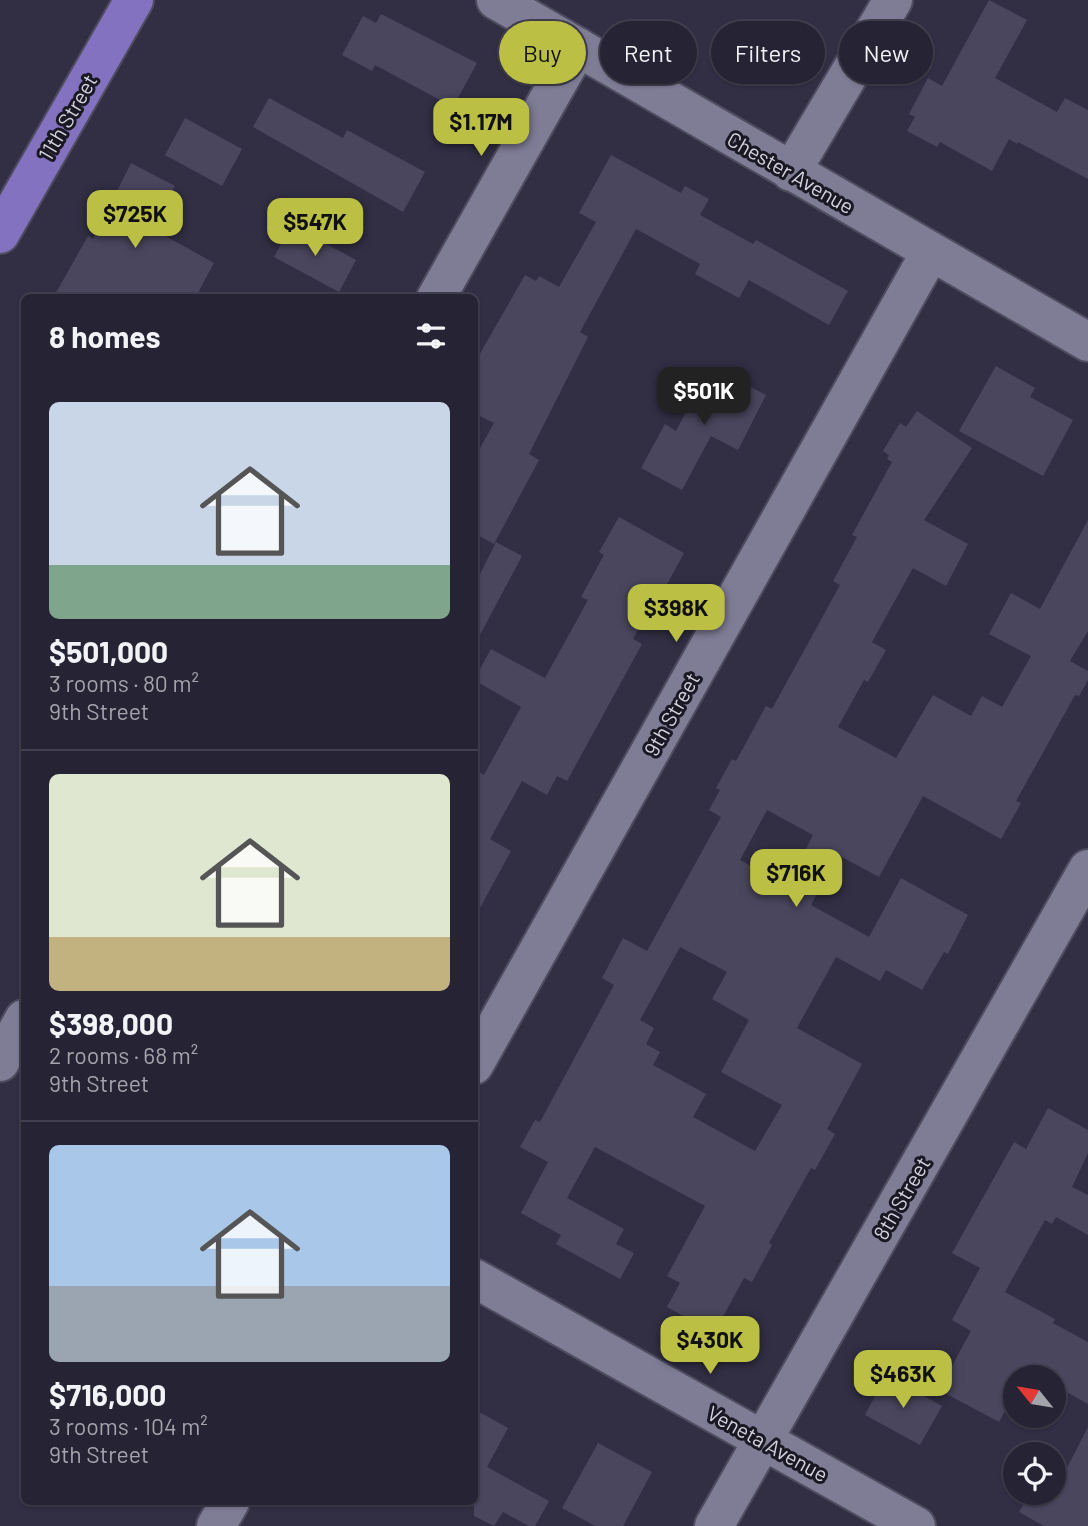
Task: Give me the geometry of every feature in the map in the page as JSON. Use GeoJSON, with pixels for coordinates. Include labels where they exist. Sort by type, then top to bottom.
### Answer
{"type":"FeatureCollection","features":[{"type":"Feature","properties":{"kind":"main road","name":"11th Street"},"geometry":{"type":"LineString","coordinates":[[3,223],[134,0]]}},
{"type":"Feature","properties":{"kind":"street","name":"Chester Avenue"},"geometry":{"type":"LineString","coordinates":[[496,0],[533,21]]}},
{"type":"Feature","properties":{"kind":"street"},"geometry":{"type":"LineString","coordinates":[[791,172],[893,0]]}},
{"type":"Feature","properties":{"kind":"street","name":"Chester Avenue"},"geometry":{"type":"LineString","coordinates":[[586,52],[1088,342]]}},
{"type":"Feature","properties":{"kind":"street"},"geometry":{"type":"LineString","coordinates":[[438,294],[557,84]]}},
{"type":"Feature","properties":{"kind":"street","name":"9th Street"},"geometry":{"type":"LineString","coordinates":[[478,1058],[930,253]]}},
{"type":"Feature","properties":{"kind":"street","name":"8th Street"},"geometry":{"type":"LineString","coordinates":[[713,1526],[1088,869]]}},
{"type":"Feature","properties":{"kind":"street"},"geometry":{"type":"LineString","coordinates":[[0,1062],[18,1019]]}},
{"type":"Feature","properties":{"kind":"street","name":"Veneta Avenue"},"geometry":{"type":"LineString","coordinates":[[478,1280],[916,1526]]}},
{"type":"Feature","properties":{"kind":"street"},"geometry":{"type":"LineString","coordinates":[[216,1526],[227,1505]]}},
{"type":"Feature","properties":{"kind":"building"},"geometry":{"type":"Polygon","coordinates":[[[989,0],[1027,20],[995,78],[1057,112],[1065,98],[1088,110],[1088,179],[1009,139],[992,171],[940,142],[937,147],[907,131],[915,117],[909,114],[925,84],[933,84],[933,81],[942,86],[989,0]]]}},
{"type":"Feature","properties":{"kind":"building"},"geometry":{"type":"Polygon","coordinates":[[[381,14],[477,63],[453,107],[375,65],[372,71],[342,55],[363,16],[376,23],[381,14]]]}},
{"type":"Feature","properties":{"kind":"building"},"geometry":{"type":"Polygon","coordinates":[[[269,98],[343,138],[347,130],[425,172],[403,212],[253,127],[269,98]]]}},
{"type":"Feature","properties":{"kind":"building"},"geometry":{"type":"Polygon","coordinates":[[[185,118],[242,149],[222,186],[165,155],[185,118]]]}},
{"type":"Feature","properties":{"kind":"building"},"geometry":{"type":"Polygon","coordinates":[[[611,155],[681,193],[685,186],[709,199],[700,215],[753,244],[756,240],[848,291],[829,325],[749,280],[739,298],[695,274],[700,264],[636,229],[580,332],[588,337],[529,454],[539,460],[494,544],[478,535],[478,452],[494,423],[478,415],[478,357],[525,275],[536,281],[539,276],[559,287],[596,222],[579,213],[611,155]]]}},
{"type":"Feature","properties":{"kind":"building"},"geometry":{"type":"Polygon","coordinates":[[[131,163],[175,186],[153,229],[214,263],[197,294],[55,294],[88,236],[93,239],[131,163]]]}},
{"type":"Feature","properties":{"kind":"building"},"geometry":{"type":"Polygon","coordinates":[[[291,225],[356,260],[339,292],[274,257],[291,225]]]}},
{"type":"Feature","properties":{"kind":"building"},"geometry":{"type":"Polygon","coordinates":[[[996,366],[1035,388],[1030,397],[1073,420],[1043,476],[959,431],[996,366]]]}},
{"type":"Feature","properties":{"kind":"building"},"geometry":{"type":"Polygon","coordinates":[[[708,369],[719,375],[720,371],[766,395],[738,450],[711,436],[682,490],[641,468],[665,424],[676,431],[708,369]]]}},
{"type":"Feature","properties":{"kind":"building"},"geometry":{"type":"Polygon","coordinates":[[[917,411],[972,448],[924,520],[968,544],[946,586],[913,568],[872,642],[886,650],[868,682],[864,680],[838,727],[896,758],[933,695],[971,716],[982,696],[1002,707],[1031,656],[989,634],[1011,593],[1040,609],[1088,520],[1088,631],[1070,661],[1088,671],[1088,680],[1079,696],[1075,695],[1016,801],[1021,803],[1001,839],[923,796],[879,877],[838,855],[811,905],[869,937],[901,878],[968,915],[948,954],[944,952],[922,990],[886,970],[880,981],[836,957],[797,1028],[862,1064],[827,1129],[835,1134],[815,1170],[811,1168],[769,1243],[772,1245],[752,1282],[744,1278],[714,1333],[667,1307],[680,1283],[667,1276],[705,1206],[595,1147],[567,1198],[624,1229],[616,1244],[634,1253],[620,1279],[556,1244],[561,1235],[521,1213],[548,1162],[520,1147],[535,1120],[540,1122],[614,985],[602,978],[623,938],[647,951],[721,817],[709,810],[720,790],[716,788],[732,759],[736,761],[766,706],[772,709],[840,585],[833,581],[857,537],[852,535],[892,462],[887,459],[889,455],[883,451],[900,423],[906,427],[917,411]],[[767,810],[740,860],[787,886],[813,835],[767,810]],[[680,947],[640,1020],[654,1028],[646,1044],[660,1052],[653,1065],[706,1094],[693,1117],[755,1151],[782,1105],[721,1072],[749,1020],[712,999],[727,972],[680,947]]]}},
{"type":"Feature","properties":{"kind":"building"},"geometry":{"type":"Polygon","coordinates":[[[619,517],[684,553],[633,639],[642,644],[567,781],[557,776],[547,795],[522,781],[490,839],[511,851],[478,912],[478,771],[484,775],[521,707],[478,682],[478,673],[491,649],[545,678],[588,600],[581,597],[604,555],[599,552],[619,517]]]}},
{"type":"Feature","properties":{"kind":"building"},"geometry":{"type":"Polygon","coordinates":[[[496,542],[522,556],[478,638],[478,573],[480,574],[496,542]]]}},
{"type":"Feature","properties":{"kind":"building"},"geometry":{"type":"Polygon","coordinates":[[[1048,1108],[1088,1130],[1088,1153],[1072,1187],[1088,1195],[1088,1235],[1056,1217],[1052,1224],[1045,1220],[1005,1292],[1055,1319],[1053,1323],[1088,1342],[1088,1404],[1066,1392],[1066,1365],[1003,1365],[1003,1414],[999,1422],[939,1390],[971,1331],[952,1320],[980,1268],[952,1253],[1014,1142],[1026,1149],[1048,1108]]]}},
{"type":"Feature","properties":{"kind":"building"},"geometry":{"type":"Polygon","coordinates":[[[886,1375],[942,1406],[920,1445],[865,1415],[886,1375]]]}},
{"type":"Feature","properties":{"kind":"building"},"geometry":{"type":"Polygon","coordinates":[[[478,1411],[508,1428],[487,1467],[549,1501],[535,1526],[529,1526],[503,1512],[494,1526],[474,1516],[474,1505],[478,1505],[478,1411]]]}},
{"type":"Feature","properties":{"kind":"building"},"geometry":{"type":"Polygon","coordinates":[[[1088,1427],[1088,1526],[1044,1526],[1019,1512],[1023,1505],[1066,1505],[1066,1470],[1088,1427]]]}},
{"type":"Feature","properties":{"kind":"building"},"geometry":{"type":"Polygon","coordinates":[[[598,1443],[652,1472],[623,1526],[595,1526],[562,1508],[598,1443]]]}}]}
